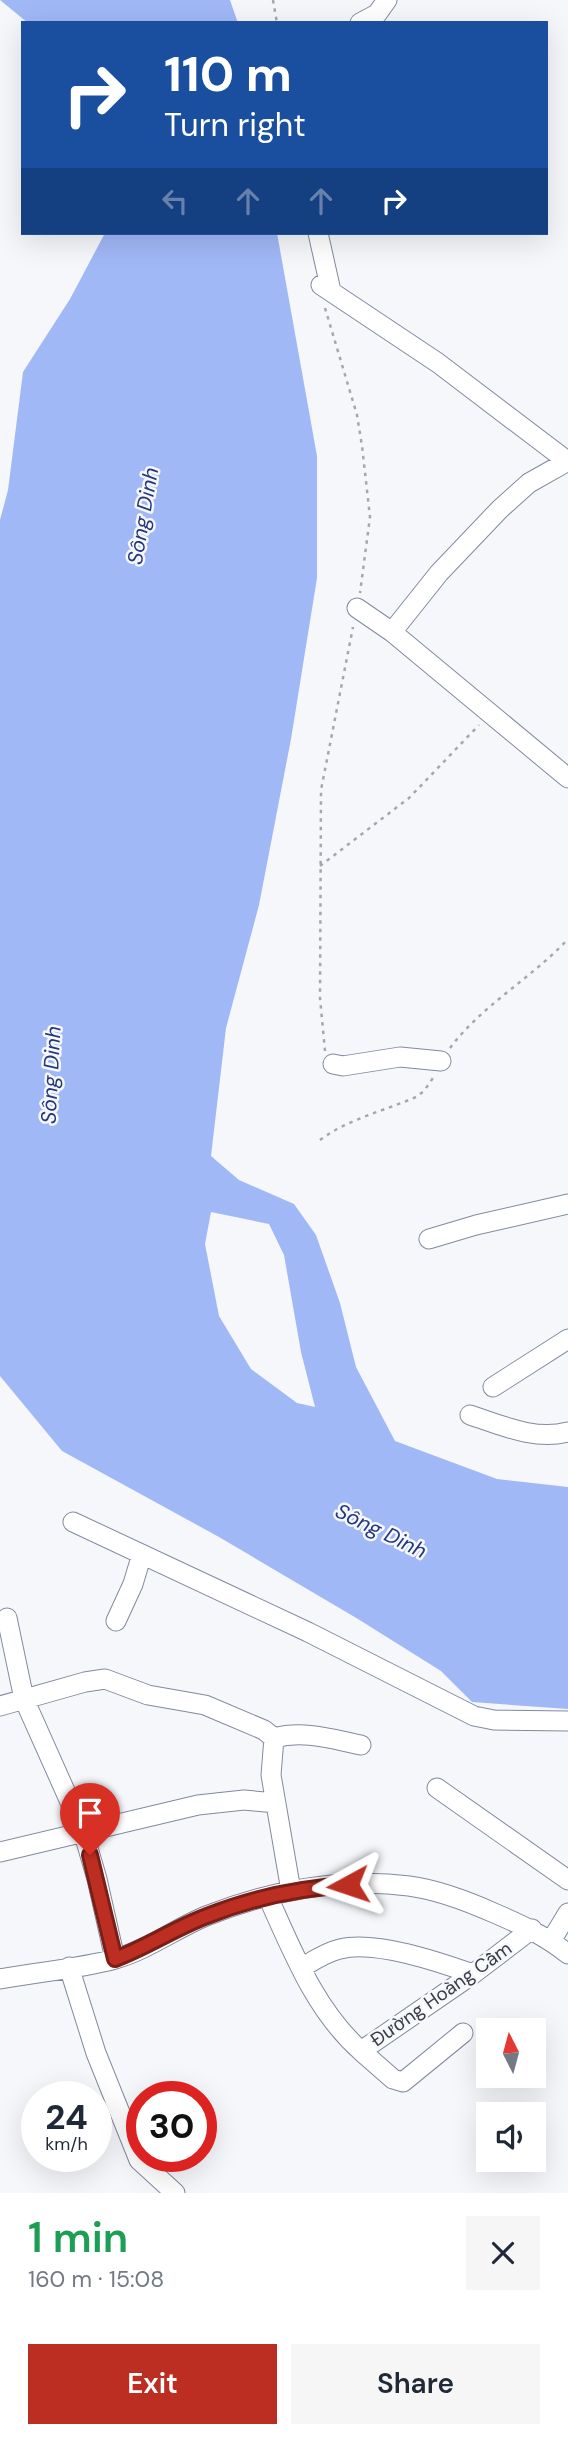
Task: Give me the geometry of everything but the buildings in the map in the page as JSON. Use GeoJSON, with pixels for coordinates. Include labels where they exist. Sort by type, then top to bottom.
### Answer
{"type":"FeatureCollection","features":[{"type":"Feature","properties":{"kind":"street"},"geometry":{"type":"LineString","coordinates":[[364,21],[377,14],[387,0]]}},
{"type":"Feature","properties":{"kind":"street"},"geometry":{"type":"LineString","coordinates":[[318,235],[326,288],[438,363],[568,461],[529,483],[500,509],[439,573],[392,632]]}},
{"type":"Feature","properties":{"kind":"street"},"geometry":{"type":"LineString","coordinates":[[357,608],[392,632],[568,778]]}},
{"type":"Feature","properties":{"kind":"street"},"geometry":{"type":"LineString","coordinates":[[333,1064],[343,1066],[400,1057],[441,1061]]}},
{"type":"Feature","properties":{"kind":"street"},"geometry":{"type":"LineString","coordinates":[[429,1239],[568,1204]]}},
{"type":"Feature","properties":{"kind":"street"},"geometry":{"type":"LineString","coordinates":[[493,1387],[568,1339]]}},
{"type":"Feature","properties":{"kind":"street"},"geometry":{"type":"LineString","coordinates":[[470,1415],[532,1434],[547,1436],[568,1432]]}},
{"type":"Feature","properties":{"kind":"street"},"geometry":{"type":"LineString","coordinates":[[73,1522],[369,1662],[474,1716],[494,1720],[568,1721]]}},
{"type":"Feature","properties":{"kind":"street"},"geometry":{"type":"LineString","coordinates":[[116,1622],[133,1584],[142,1554]]}},
{"type":"Feature","properties":{"kind":"street"},"geometry":{"type":"LineString","coordinates":[[7,1618],[24,1699],[83,1831],[115,1959]]}},
{"type":"Feature","properties":{"kind":"street"},"geometry":{"type":"LineString","coordinates":[[0,1706],[85,1682],[112,1680],[148,1695],[205,1705],[264,1730],[274,1738]]}},
{"type":"Feature","properties":{"kind":"street"},"geometry":{"type":"LineString","coordinates":[[274,1738],[289,1734],[307,1734],[361,1745]]}},
{"type":"Feature","properties":{"kind":"street"},"geometry":{"type":"LineString","coordinates":[[274,1738],[271,1765],[290,1891]]}},
{"type":"Feature","properties":{"kind":"street"},"geometry":{"type":"LineString","coordinates":[[437,1788],[568,1880]]}},
{"type":"Feature","properties":{"kind":"street"},"geometry":{"type":"LineString","coordinates":[[0,1852],[219,1801],[276,1802]]}},
{"type":"Feature","properties":{"kind":"street"},"geometry":{"type":"LineString","coordinates":[[0,1979],[115,1959],[207,1916],[290,1891],[363,1884],[411,1886],[467,1901],[532,1929],[568,1954]]}},
{"type":"Feature","properties":{"kind":"street","name":"Đường Hoàng Cầm"},"geometry":{"type":"LineString","coordinates":[[268,1897],[301,1968],[335,2025],[361,2050],[473,1974],[532,1929]]}},
{"type":"Feature","properties":{"kind":"street"},"geometry":{"type":"LineString","coordinates":[[551,1941],[568,1913]]}},
{"type":"Feature","properties":{"kind":"street"},"geometry":{"type":"LineString","coordinates":[[301,1968],[330,1951],[357,1947],[393,1951],[473,1974]]}},
{"type":"Feature","properties":{"kind":"street"},"geometry":{"type":"LineString","coordinates":[[69,1967],[96,2053],[139,2160],[175,2193]]}},
{"type":"Feature","properties":{"kind":"street"},"geometry":{"type":"LineString","coordinates":[[361,2050],[393,2079],[403,2082],[463,2033]]}},
{"type":"Feature","properties":{"kind":"path"},"geometry":{"type":"LineString","coordinates":[[273,0],[278,21]]}},
{"type":"Feature","properties":{"kind":"path"},"geometry":{"type":"LineString","coordinates":[[326,288],[333,341],[357,415],[369,534],[321,790],[321,1030],[324,1049],[333,1064]]}},
{"type":"Feature","properties":{"kind":"path"},"geometry":{"type":"LineString","coordinates":[[320,866],[409,798],[489,715]]}},
{"type":"Feature","properties":{"kind":"water"},"geometry":{"type":"Polygon","coordinates":[[[0,0],[230,0],[237,21],[26,21],[0,0]]]}},
{"type":"Feature","properties":{"kind":"water","name":"Sông Dinh"},"geometry":{"type":"Polygon","coordinates":[[[104,235],[277,235],[317,456],[317,578],[291,739],[259,905],[226,1028],[211,1156],[239,1180],[294,1204],[316,1235],[340,1303],[356,1367],[395,1441],[497,1479],[568,1487],[568,1709],[472,1702],[441,1671],[358,1619],[219,1537],[62,1451],[0,1376],[0,520],[8,490],[23,372],[70,299],[104,235]],[[211,1212],[205,1244],[219,1316],[251,1369],[297,1403],[315,1407],[301,1352],[284,1255],[269,1224],[211,1212]]]}},
{"type":"Feature","properties":{"kind":"route"},"geometry":{"type":"LineString","coordinates":[[90,1855],[115,1959],[226,1909],[290,1891],[348,1885]]}}]}
